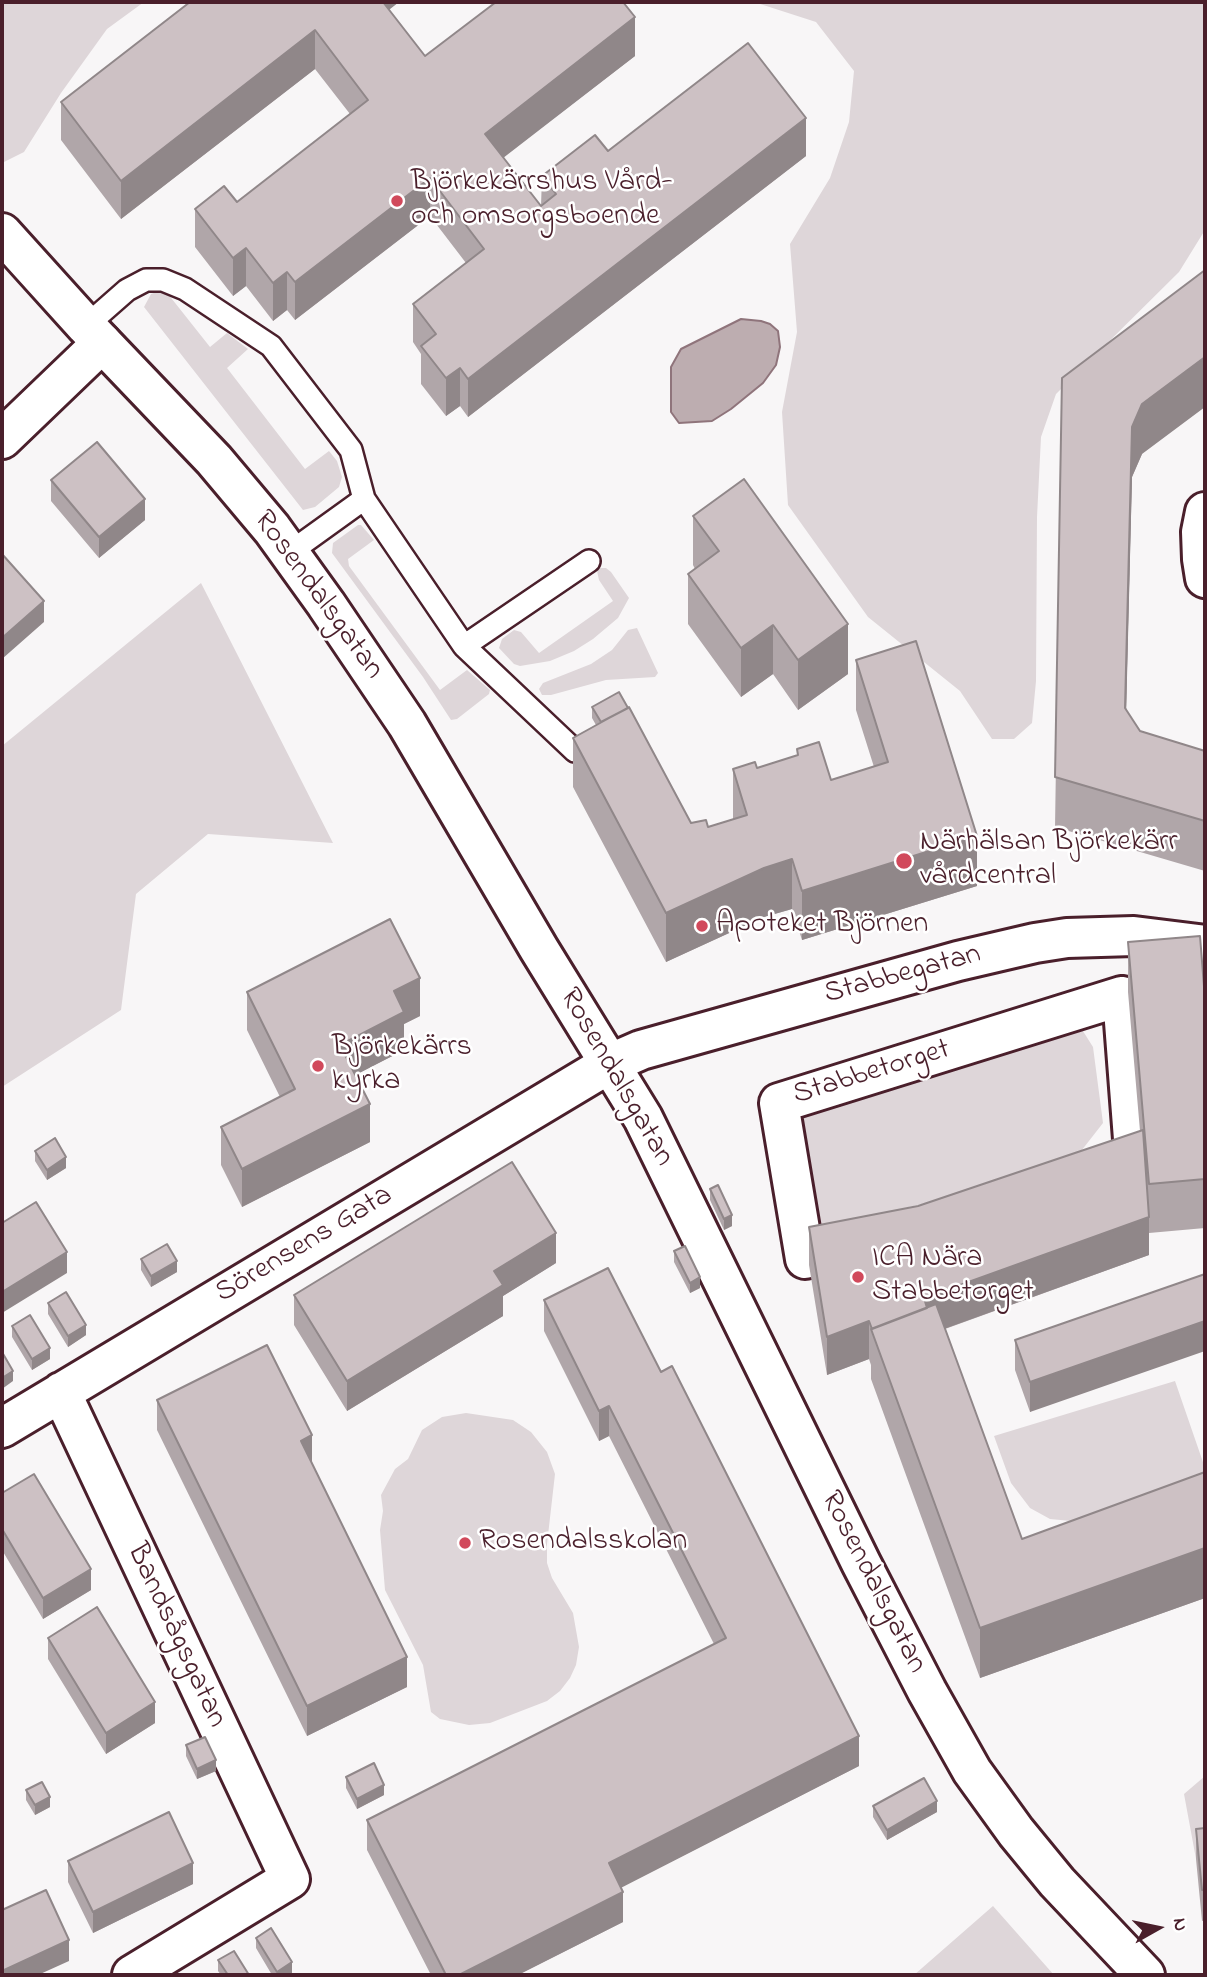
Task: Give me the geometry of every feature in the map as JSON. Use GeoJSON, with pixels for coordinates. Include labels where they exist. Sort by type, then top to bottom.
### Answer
{"type":"FeatureCollection","features":[{"type":"Feature","properties":{"kind":"street","name":"Rosendalsgatan"},"geometry":{"type":"LineString","coordinates":[[2,233],[94,335],[214,460],[289,553],[407,724],[648,1129],[855,1550],[927,1691],[972,1771],[1016,1832],[1057,1882],[1146,1975]]}},
{"type":"Feature","properties":{"kind":"street"},"geometry":{"type":"LineString","coordinates":[[2,439],[94,335]]}},
{"type":"Feature","properties":{"kind":"street"},"geometry":{"type":"LineString","coordinates":[[1205,512],[1201,533],[1205,578]]}},
{"type":"Feature","properties":{"kind":"street","name":"Stabbegatan"},"geometry":{"type":"LineString","coordinates":[[608,1064],[641,1050],[820,998],[1035,943],[1067,938],[1134,936],[1205,945]]}},
{"type":"Feature","properties":{"kind":"street","name":"Stabbetorget"},"geometry":{"type":"LineString","coordinates":[[1122,996],[1135,1165],[914,1237],[805,1259],[779,1103],[1122,996]]}},
{"type":"Feature","properties":{"kind":"street","name":"Sörensens Gata"},"geometry":{"type":"LineString","coordinates":[[2,1428],[608,1064]]}},
{"type":"Feature","properties":{"kind":"street","name":"Bandsågsgatan"},"geometry":{"type":"LineString","coordinates":[[61,1392],[290,1879],[132,1975]]}},
{"type":"Feature","properties":{"kind":"lane"},"geometry":{"type":"LineString","coordinates":[[94,335],[127,290],[146,280],[163,280],[185,289],[271,346],[351,450],[364,499],[464,646],[575,751]]}},
{"type":"Feature","properties":{"kind":"lane"},"geometry":{"type":"LineString","coordinates":[[289,553],[364,499]]}},
{"type":"Feature","properties":{"kind":"lane"},"geometry":{"type":"LineString","coordinates":[[464,646],[589,561]]}},
{"type":"Feature","properties":{"kind":"shaded area"},"geometry":{"type":"Polygon","coordinates":[[[2,2],[144,2],[107,29],[61,93],[24,152],[2,163],[2,2]]]}},
{"type":"Feature","properties":{"kind":"shaded area"},"geometry":{"type":"Polygon","coordinates":[[[754,2],[1205,2],[1205,230],[1179,272],[1056,394],[1041,437],[1037,517],[1036,681],[1032,723],[1014,739],[992,739],[960,691],[868,617],[788,505],[782,412],[797,332],[790,244],[830,178],[849,122],[854,71],[816,22],[754,2]]]}},
{"type":"Feature","properties":{"kind":"shaded area"},"geometry":{"type":"Polygon","coordinates":[[[159,291],[168,294],[210,347],[227,333],[248,349],[227,368],[305,469],[329,451],[337,461],[342,477],[339,487],[315,507],[303,510],[144,307],[151,294],[159,291]]]}},
{"type":"Feature","properties":{"kind":"shaded area"},"geometry":{"type":"Polygon","coordinates":[[[741,319],[761,321],[778,331],[780,347],[776,365],[763,383],[712,421],[679,423],[671,412],[671,367],[681,349],[741,319]]]}},
{"type":"Feature","properties":{"kind":"shaded area"},"geometry":{"type":"Polygon","coordinates":[[[358,525],[374,540],[348,559],[349,566],[440,690],[467,670],[490,690],[489,694],[457,719],[451,720],[423,677],[332,553],[333,543],[358,525]]]}},
{"type":"Feature","properties":{"kind":"shaded area"},"geometry":{"type":"Polygon","coordinates":[[[600,568],[611,572],[629,598],[618,618],[574,651],[550,661],[520,666],[514,664],[499,648],[502,639],[514,630],[521,632],[539,653],[613,601],[599,580],[597,571],[600,568]]]}},
{"type":"Feature","properties":{"kind":"shaded area"},"geometry":{"type":"Polygon","coordinates":[[[201,583],[333,843],[208,834],[136,894],[121,1010],[2,1087],[2,746],[201,583]]]}},
{"type":"Feature","properties":{"kind":"shaded area"},"geometry":{"type":"Polygon","coordinates":[[[637,628],[658,673],[655,677],[606,680],[542,695],[539,689],[543,683],[591,664],[612,650],[628,630],[637,628]]]}},
{"type":"Feature","properties":{"kind":"shaded area"},"geometry":{"type":"Polygon","coordinates":[[[1076,1020],[1093,1047],[1103,1123],[1078,1155],[942,1199],[806,1232],[787,1105],[1076,1020]]]}},
{"type":"Feature","properties":{"kind":"shaded area"},"geometry":{"type":"Polygon","coordinates":[[[1175,1381],[1205,1468],[1205,1475],[1071,1521],[1050,1519],[1030,1508],[1011,1483],[994,1436],[1175,1381]]]}},
{"type":"Feature","properties":{"kind":"shaded area"},"geometry":{"type":"Polygon","coordinates":[[[466,1413],[513,1420],[531,1432],[547,1452],[555,1474],[547,1563],[552,1578],[573,1613],[579,1647],[576,1665],[570,1678],[560,1691],[547,1701],[490,1723],[469,1725],[440,1719],[431,1712],[423,1665],[385,1590],[380,1530],[383,1511],[381,1495],[395,1469],[408,1459],[422,1430],[442,1417],[466,1413]]]}},
{"type":"Feature","properties":{"kind":"shaded area"},"geometry":{"type":"Polygon","coordinates":[[[1205,1776],[1205,1858],[1196,1859],[1184,1794],[1205,1776]]]}},
{"type":"Feature","properties":{"kind":"shaded area"},"geometry":{"type":"Polygon","coordinates":[[[993,1906],[1054,1975],[914,1975],[993,1906]]]}},
{"type":"Feature","properties":{"kind":"building","name":"Björkekärrshus Vård- och omsorgsboende"},"geometry":{"type":"Polygon","coordinates":[[[190,2],[383,2],[425,56],[496,2],[623,2],[635,17],[485,134],[541,206],[556,194],[542,176],[595,135],[608,151],[748,43],[806,118],[468,379],[460,368],[446,378],[421,346],[436,334],[413,304],[484,249],[430,178],[295,282],[287,272],[273,283],[246,248],[233,258],[195,209],[224,186],[237,202],[368,100],[315,30],[121,181],[61,102],[190,2]]]}},
{"type":"Feature","properties":{"kind":"building"},"geometry":{"type":"Polygon","coordinates":[[[1205,270],[1205,357],[1142,404],[1132,427],[1125,708],[1140,731],[1205,751],[1205,821],[1055,777],[1062,378],[1205,270]]]}},
{"type":"Feature","properties":{"kind":"building"},"geometry":{"type":"Polygon","coordinates":[[[97,442],[145,499],[99,537],[51,480],[97,442]]]}},
{"type":"Feature","properties":{"kind":"building"},"geometry":{"type":"Polygon","coordinates":[[[744,479],[848,624],[798,660],[773,625],[741,648],[688,574],[719,551],[693,516],[744,479]]]}},
{"type":"Feature","properties":{"kind":"building"},"geometry":{"type":"Polygon","coordinates":[[[2,554],[44,601],[2,638],[2,554]]]}},
{"type":"Feature","properties":{"kind":"building"},"geometry":{"type":"Polygon","coordinates":[[[916,641],[977,836],[802,891],[792,859],[764,868],[666,913],[573,738],[629,707],[691,823],[706,820],[708,827],[747,815],[733,769],[755,762],[757,768],[798,755],[797,749],[819,742],[831,780],[888,762],[856,660],[916,641]]]}},
{"type":"Feature","properties":{"kind":"building"},"geometry":{"type":"Polygon","coordinates":[[[619,692],[628,708],[601,722],[592,707],[619,692]]]}},
{"type":"Feature","properties":{"kind":"building"},"geometry":{"type":"Polygon","coordinates":[[[390,919],[420,978],[394,991],[404,1012],[340,1045],[370,1104],[242,1169],[221,1127],[295,1089],[247,992],[390,919]]]}},
{"type":"Feature","properties":{"kind":"building"},"geometry":{"type":"Polygon","coordinates":[[[1200,936],[1205,999],[1205,1179],[1149,1184],[1128,942],[1200,936]]]}},
{"type":"Feature","properties":{"kind":"building"},"geometry":{"type":"Polygon","coordinates":[[[1143,1130],[1149,1217],[924,1298],[927,1308],[872,1329],[869,1321],[827,1337],[809,1227],[918,1206],[1143,1130]]]}},
{"type":"Feature","properties":{"kind":"building"},"geometry":{"type":"Polygon","coordinates":[[[55,1138],[66,1157],[47,1170],[35,1151],[55,1138]]]}},
{"type":"Feature","properties":{"kind":"building"},"geometry":{"type":"Polygon","coordinates":[[[512,1162],[556,1233],[494,1271],[503,1285],[347,1381],[294,1295],[512,1162]]]}},
{"type":"Feature","properties":{"kind":"building"},"geometry":{"type":"Polygon","coordinates":[[[718,1185],[732,1215],[724,1219],[710,1189],[718,1185]]]}},
{"type":"Feature","properties":{"kind":"building"},"geometry":{"type":"Polygon","coordinates":[[[36,1202],[67,1252],[2,1292],[2,1223],[36,1202]]]}},
{"type":"Feature","properties":{"kind":"building"},"geometry":{"type":"Polygon","coordinates":[[[167,1244],[177,1261],[151,1276],[141,1259],[167,1244]]]}},
{"type":"Feature","properties":{"kind":"building"},"geometry":{"type":"Polygon","coordinates":[[[685,1246],[700,1277],[690,1283],[674,1251],[685,1246]]]}},
{"type":"Feature","properties":{"kind":"building"},"geometry":{"type":"Polygon","coordinates":[[[608,1268],[661,1372],[672,1366],[859,1736],[609,1863],[623,1892],[459,1975],[446,1975],[367,1820],[726,1638],[609,1406],[599,1411],[544,1300],[608,1268]]]}},
{"type":"Feature","properties":{"kind":"building"},"geometry":{"type":"Polygon","coordinates":[[[1205,1274],[1205,1321],[1030,1382],[1015,1340],[1205,1274]]]}},
{"type":"Feature","properties":{"kind":"building"},"geometry":{"type":"Polygon","coordinates":[[[66,1292],[86,1325],[68,1336],[48,1303],[66,1292]]]}},
{"type":"Feature","properties":{"kind":"building"},"geometry":{"type":"Polygon","coordinates":[[[936,1304],[1022,1539],[1205,1472],[1205,1548],[980,1628],[871,1329],[936,1304]]]}},
{"type":"Feature","properties":{"kind":"building"},"geometry":{"type":"Polygon","coordinates":[[[30,1315],[50,1348],[32,1359],[12,1326],[30,1315]]]}},
{"type":"Feature","properties":{"kind":"building"},"geometry":{"type":"Polygon","coordinates":[[[267,1345],[312,1435],[301,1441],[407,1657],[307,1706],[157,1400],[267,1345]]]}},
{"type":"Feature","properties":{"kind":"building"},"geometry":{"type":"Polygon","coordinates":[[[2,1352],[13,1371],[2,1378],[2,1352]]]}},
{"type":"Feature","properties":{"kind":"building"},"geometry":{"type":"Polygon","coordinates":[[[34,1474],[91,1569],[43,1598],[2,1529],[2,1493],[34,1474]]]}},
{"type":"Feature","properties":{"kind":"building"},"geometry":{"type":"Polygon","coordinates":[[[97,1607],[155,1702],[106,1733],[48,1638],[97,1607]]]}},
{"type":"Feature","properties":{"kind":"building"},"geometry":{"type":"Polygon","coordinates":[[[205,1737],[216,1760],[197,1769],[186,1745],[205,1737]]]}},
{"type":"Feature","properties":{"kind":"building"},"geometry":{"type":"Polygon","coordinates":[[[374,1763],[384,1785],[357,1799],[346,1777],[374,1763]]]}},
{"type":"Feature","properties":{"kind":"building"},"geometry":{"type":"Polygon","coordinates":[[[924,1778],[937,1801],[887,1830],[873,1806],[924,1778]]]}},
{"type":"Feature","properties":{"kind":"building"},"geometry":{"type":"Polygon","coordinates":[[[42,1782],[50,1797],[35,1805],[26,1790],[42,1782]]]}},
{"type":"Feature","properties":{"kind":"building"},"geometry":{"type":"Polygon","coordinates":[[[169,1812],[193,1863],[93,1912],[68,1861],[169,1812]]]}},
{"type":"Feature","properties":{"kind":"building"},"geometry":{"type":"Polygon","coordinates":[[[1205,1828],[1205,1890],[1202,1890],[1196,1829],[1205,1828]]]}},
{"type":"Feature","properties":{"kind":"building"},"geometry":{"type":"Polygon","coordinates":[[[46,1890],[69,1940],[2,1971],[2,1910],[46,1890]]]}},
{"type":"Feature","properties":{"kind":"building"},"geometry":{"type":"Polygon","coordinates":[[[271,1928],[292,1962],[277,1972],[256,1938],[271,1928]]]}},
{"type":"Feature","properties":{"kind":"building"},"geometry":{"type":"Polygon","coordinates":[[[234,1951],[249,1975],[228,1975],[218,1960],[234,1951]]]}},
{"type":"Feature","properties":{"kind":"place","name":"Björkekärrshus Vård- och omsorgsboende"},"geometry":{"type":"Point","coordinates":[397,201]}},
{"type":"Feature","properties":{"kind":"place","name":"Närhälsan Björkekärr vårdcentral"},"geometry":{"type":"Point","coordinates":[904,861]}},
{"type":"Feature","properties":{"kind":"place","name":"Apoteket Björnen"},"geometry":{"type":"Point","coordinates":[702,926]}},
{"type":"Feature","properties":{"kind":"place","name":"Björkekärrs kyrka"},"geometry":{"type":"Point","coordinates":[318,1066]}},
{"type":"Feature","properties":{"kind":"place","name":"ICA Nära Stabbetorget"},"geometry":{"type":"Point","coordinates":[858,1277]}},
{"type":"Feature","properties":{"kind":"place","name":"Rosendalsskolan"},"geometry":{"type":"Point","coordinates":[465,1543]}}]}
